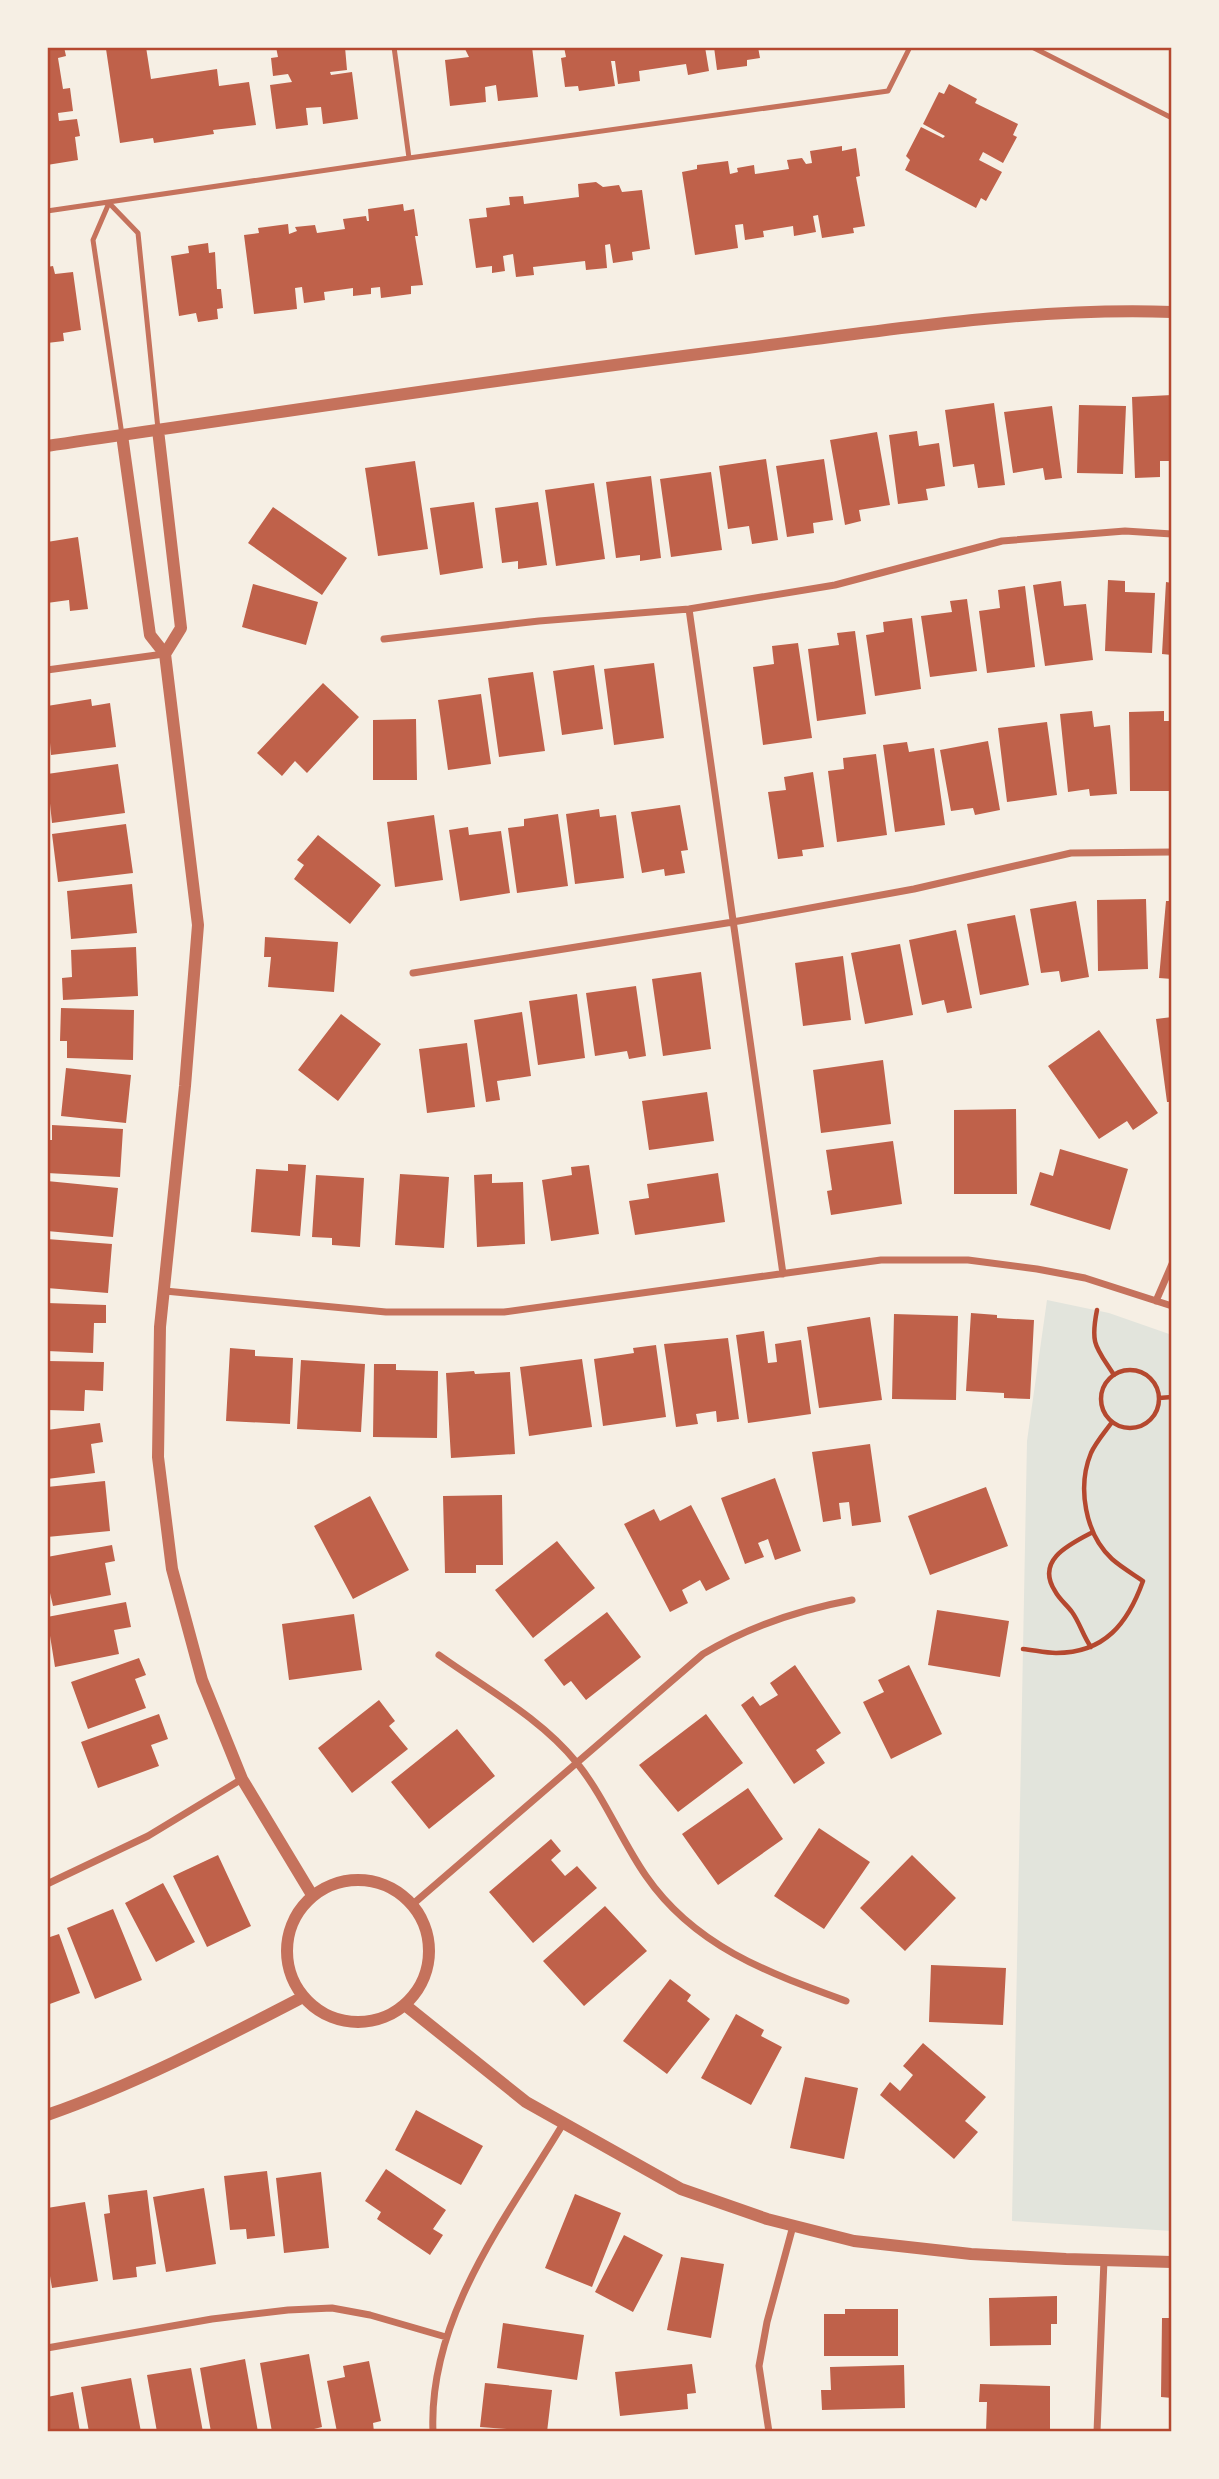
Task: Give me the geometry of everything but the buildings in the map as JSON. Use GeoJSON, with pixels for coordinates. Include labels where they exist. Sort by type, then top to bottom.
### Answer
{"type":"FeatureCollection","features":[{"type":"Feature","properties":{"kind":"street"},"geometry":{"type":"LineString","coordinates":[[47,446],[704,353],[927,325],[1107,310],[1172,312]]}},
{"type":"Feature","properties":{"kind":"street"},"geometry":{"type":"LineString","coordinates":[[158,430],[181,628],[165,654]]}},
{"type":"Feature","properties":{"kind":"street"},"geometry":{"type":"LineString","coordinates":[[122,435],[150,635],[165,654],[198,925],[186,1086],[160,1327],[158,1457],[172,1569],[202,1680],[242,1779],[312,1895]]}},
{"type":"Feature","properties":{"kind":"street"},"geometry":{"type":"LineString","coordinates":[[384,639],[539,621],[689,610],[835,585],[1002,541],[1125,531],[1172,534]]}},
{"type":"Feature","properties":{"kind":"street"},"geometry":{"type":"LineString","coordinates":[[689,610],[783,1274]]}},
{"type":"Feature","properties":{"kind":"street"},"geometry":{"type":"LineString","coordinates":[[47,670],[165,654]]}},
{"type":"Feature","properties":{"kind":"street"},"geometry":{"type":"LineString","coordinates":[[413,973],[733,922],[914,889],[1071,853],[1172,852]]}},
{"type":"Feature","properties":{"kind":"street"},"geometry":{"type":"LineString","coordinates":[[165,1291],[386,1312],[504,1311],[881,1261],[968,1260],[1085,1278],[1172,1307]]}},
{"type":"Feature","properties":{"kind":"street"},"geometry":{"type":"LineString","coordinates":[[1156,1301],[1172,1264]]}},
{"type":"Feature","properties":{"kind":"street"},"geometry":{"type":"LineString","coordinates":[[413,1904],[703,1654],[782,1617],[810,1608],[852,1600]]}},
{"type":"Feature","properties":{"kind":"street"},"geometry":{"type":"LineString","coordinates":[[439,1655],[548,1732],[577,1763],[647,1877],[667,1903],[691,1925],[730,1952],[769,1973],[846,2001]]}},
{"type":"Feature","properties":{"kind":"street"},"geometry":{"type":"LineString","coordinates":[[47,1884],[148,1836],[242,1779]]}},
{"type":"Feature","properties":{"kind":"street"},"geometry":{"type":"LineString","coordinates":[[365,1879],[389,1886],[413,1904],[428,1931],[430,1956],[422,1984],[405,2005],[384,2018],[352,2022],[323,2013],[303,1997],[290,1973],[286,1944],[295,1916],[312,1895],[334,1883],[365,1879]]}},
{"type":"Feature","properties":{"kind":"street"},"geometry":{"type":"LineString","coordinates":[[47,2115],[81,2103],[202,2049],[303,1997]]}},
{"type":"Feature","properties":{"kind":"street"},"geometry":{"type":"LineString","coordinates":[[405,2005],[526,2102],[681,2189],[767,2219],[854,2241],[971,2254],[1172,2262]]}},
{"type":"Feature","properties":{"kind":"street"},"geometry":{"type":"LineString","coordinates":[[432,2432],[432,2407],[446,2337],[475,2268],[564,2124]]}},
{"type":"Feature","properties":{"kind":"street"},"geometry":{"type":"LineString","coordinates":[[769,2432],[759,2366],[767,2322],[793,2226]]}},
{"type":"Feature","properties":{"kind":"street"},"geometry":{"type":"LineString","coordinates":[[1097,2432],[1104,2260]]}},
{"type":"Feature","properties":{"kind":"street"},"geometry":{"type":"LineString","coordinates":[[47,2348],[212,2319],[288,2309],[332,2308],[370,2315],[446,2337]]}},
{"type":"Feature","properties":{"kind":"lane"},"geometry":{"type":"LineString","coordinates":[[394,47],[409,158]]}},
{"type":"Feature","properties":{"kind":"lane"},"geometry":{"type":"LineString","coordinates":[[47,211],[888,91],[910,47]]}},
{"type":"Feature","properties":{"kind":"lane"},"geometry":{"type":"LineString","coordinates":[[1032,47],[1172,118]]}},
{"type":"Feature","properties":{"kind":"lane"},"geometry":{"type":"LineString","coordinates":[[109,203],[138,233],[158,430]]}},
{"type":"Feature","properties":{"kind":"lane"},"geometry":{"type":"LineString","coordinates":[[109,203],[93,240],[122,435]]}},
{"type":"Feature","properties":{"kind":"path"},"geometry":{"type":"LineString","coordinates":[[1097,1311],[1094,1343],[1114,1375]]}},
{"type":"Feature","properties":{"kind":"path"},"geometry":{"type":"LineString","coordinates":[[1123,1371],[1142,1372],[1156,1385],[1159,1398],[1156,1413],[1142,1426],[1123,1427],[1112,1422],[1102,1409],[1102,1390],[1114,1375],[1123,1371]]}},
{"type":"Feature","properties":{"kind":"path"},"geometry":{"type":"LineString","coordinates":[[1159,1398],[1172,1397]]}},
{"type":"Feature","properties":{"kind":"path"},"geometry":{"type":"LineString","coordinates":[[1023,1650],[1058,1653],[1091,1647],[1127,1618],[1143,1581],[1112,1559],[1100,1545],[1086,1512],[1084,1490],[1091,1452],[1112,1422]]}},
{"type":"Feature","properties":{"kind":"path"},"geometry":{"type":"LineString","coordinates":[[1091,1647],[1072,1612],[1056,1595],[1049,1580],[1052,1561],[1056,1555],[1093,1532]]}},
{"type":"Feature","properties":{"kind":"shaded area"},"geometry":{"type":"Polygon","coordinates":[[[1047,1300],[1109,1313],[1172,1335],[1172,2231],[1012,2221],[1027,1441],[1047,1300]]]}}]}
